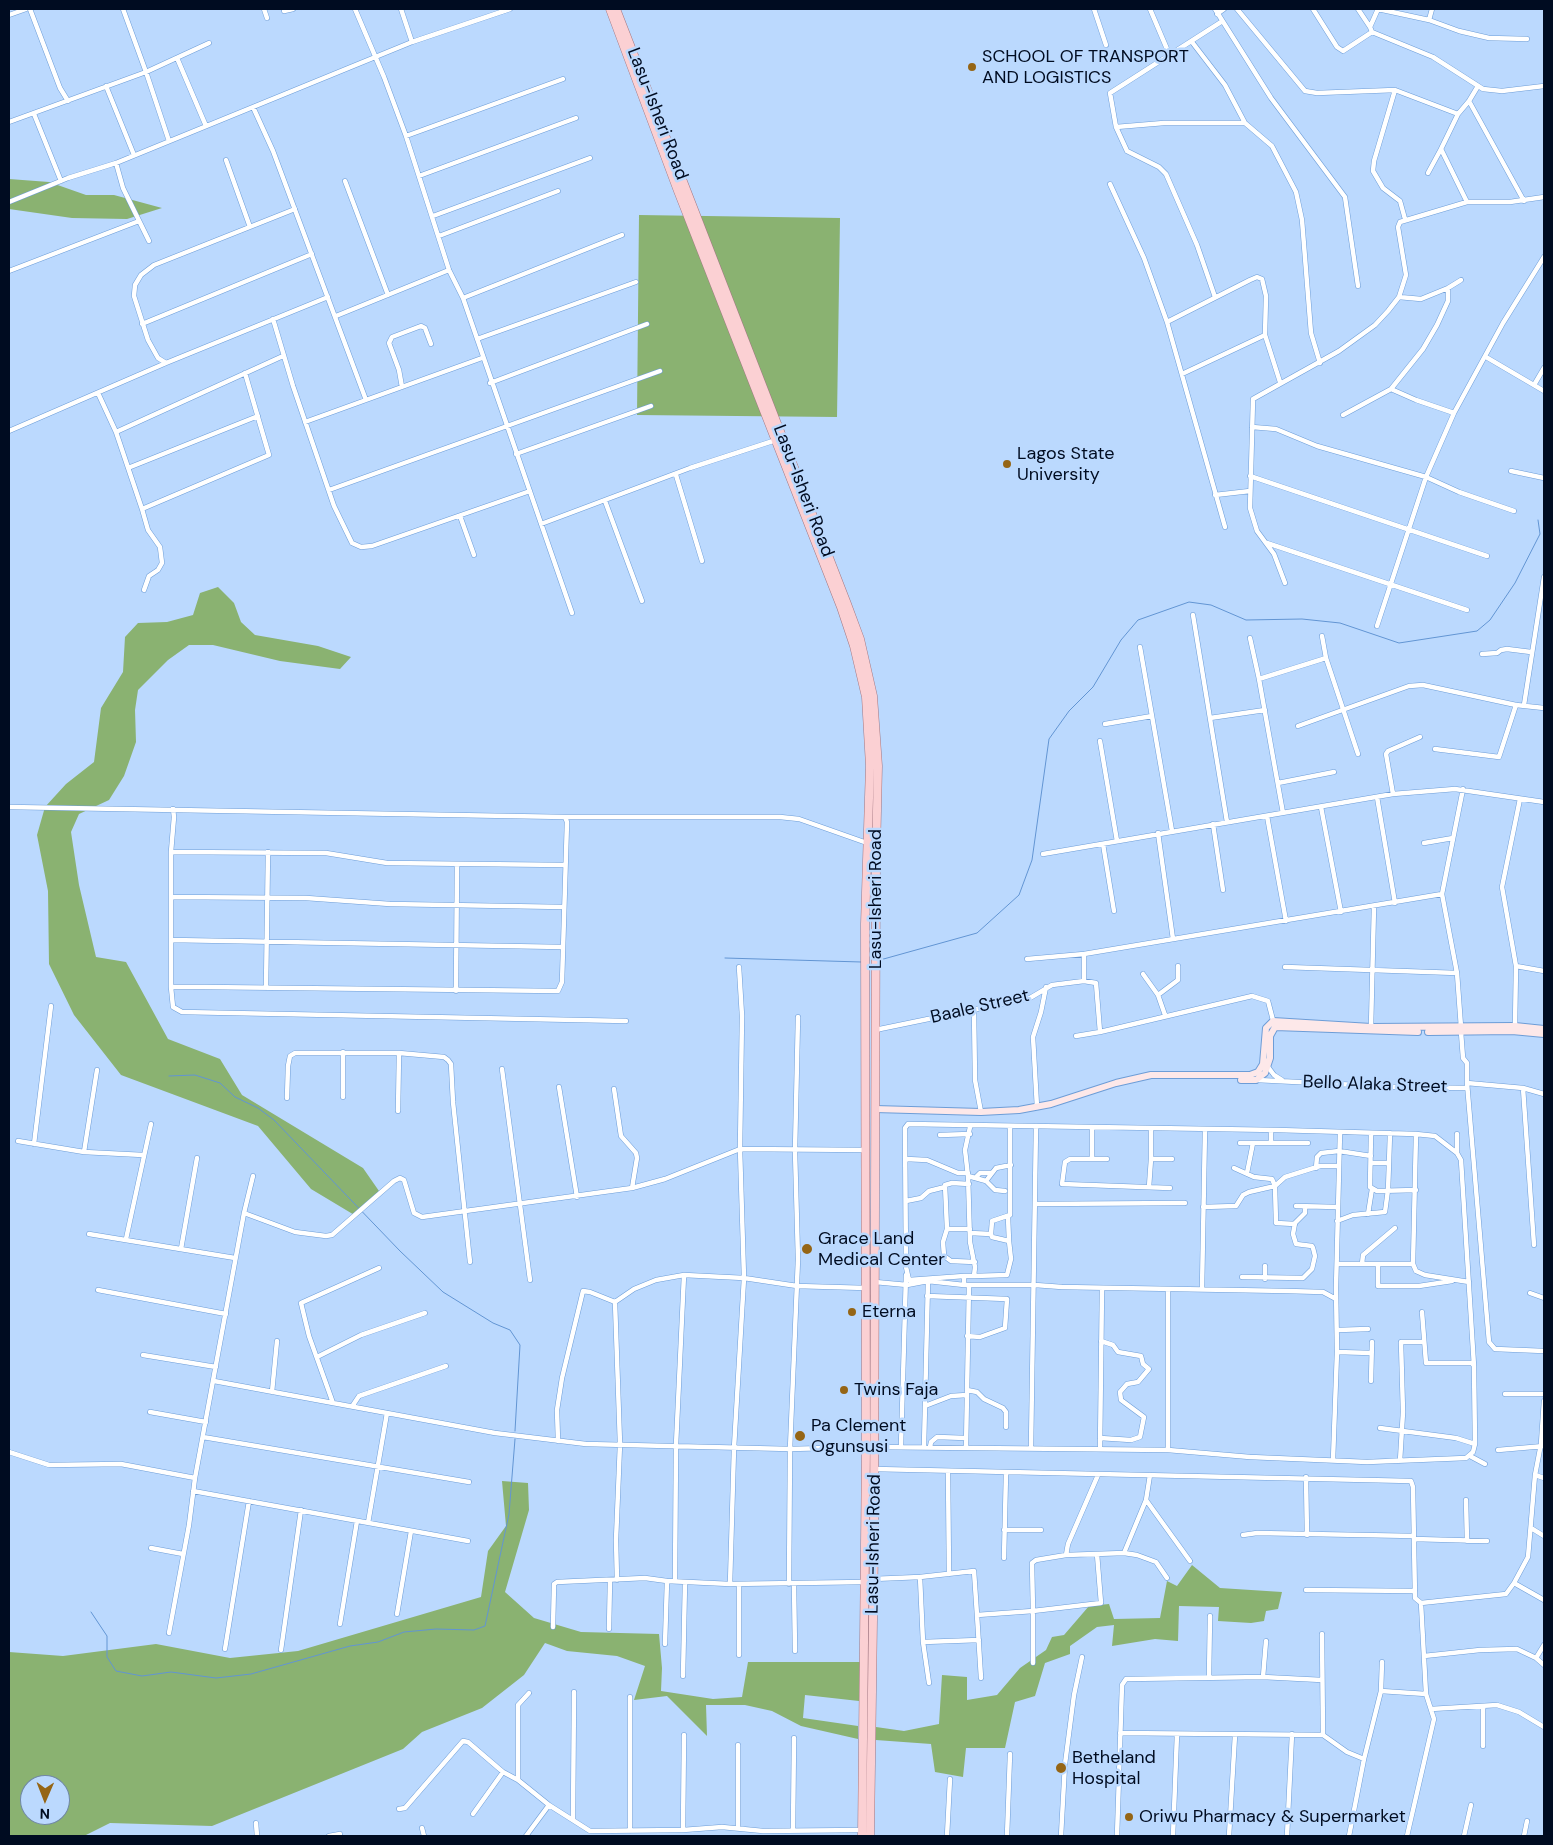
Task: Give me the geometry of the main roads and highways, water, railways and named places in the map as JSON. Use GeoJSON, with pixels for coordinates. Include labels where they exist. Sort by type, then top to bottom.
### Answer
{"type":"FeatureCollection","features":[{"type":"Feature","properties":{"kind":"main road","name":"Lasu-Isheri Road"},"geometry":{"type":"LineString","coordinates":[[610,9],[847,604],[865,658],[874,696],[878,734],[875,1030],[875,1385],[870,1447],[865,1582],[862,1833]]}},
{"type":"Feature","properties":{"kind":"main road","name":"Lasu-Isheri Road"},"geometry":{"type":"LineString","coordinates":[[616,9],[682,190],[850,632],[866,696],[870,736],[866,960],[866,1385],[870,1447],[874,1469],[870,1836]]}},
{"type":"Feature","properties":{"kind":"main road"},"geometry":{"type":"LineString","coordinates":[[866,1385],[875,1385]]}},
{"type":"Feature","properties":{"kind":"waterway"},"geometry":{"type":"LineString","coordinates":[[880,960],[977,933],[1019,895],[1032,860],[1049,739],[1069,711],[1093,687],[1121,640],[1138,620],[1189,602],[1211,605],[1246,620],[1302,619],[1340,623],[1399,643],[1477,631],[1490,620],[1515,583],[1540,534],[1538,520]]}},
{"type":"Feature","properties":{"kind":"waterway"},"geometry":{"type":"LineString","coordinates":[[725,958],[861,962]]}},
{"type":"Feature","properties":{"kind":"waterway"},"geometry":{"type":"LineString","coordinates":[[169,1076],[195,1075],[220,1083],[235,1097],[258,1108],[274,1120],[400,1251],[443,1292],[493,1323],[510,1330],[520,1345],[515,1431]]}},
{"type":"Feature","properties":{"kind":"waterway"},"geometry":{"type":"LineString","coordinates":[[91,1612],[107,1636],[107,1657],[116,1671],[142,1676],[171,1672],[216,1678],[251,1674],[350,1646],[378,1642],[404,1632],[436,1629],[474,1630],[485,1626],[509,1514],[515,1439]]}},
{"type":"Feature","properties":{"kind":"place","name":"SCHOOL OF TRANSPORT AND LOGISTICS"},"geometry":{"type":"Point","coordinates":[972,67]}},
{"type":"Feature","properties":{"kind":"place","name":"Lagos State University"},"geometry":{"type":"Point","coordinates":[1007,464]}},
{"type":"Feature","properties":{"kind":"place","name":"Grace Land Medical Center"},"geometry":{"type":"Point","coordinates":[807,1249]}},
{"type":"Feature","properties":{"kind":"place","name":"Eterna"},"geometry":{"type":"Point","coordinates":[852,1312]}},
{"type":"Feature","properties":{"kind":"place","name":"Twins Faja"},"geometry":{"type":"Point","coordinates":[844,1390]}},
{"type":"Feature","properties":{"kind":"place","name":"Pa Clement Ogunsusi"},"geometry":{"type":"Point","coordinates":[800,1436]}},
{"type":"Feature","properties":{"kind":"place","name":"Betheland Hospital"},"geometry":{"type":"Point","coordinates":[1061,1768]}},
{"type":"Feature","properties":{"kind":"place","name":"Oriwu Pharmacy & Supermarket"},"geometry":{"type":"Point","coordinates":[1129,1817]}}]}
